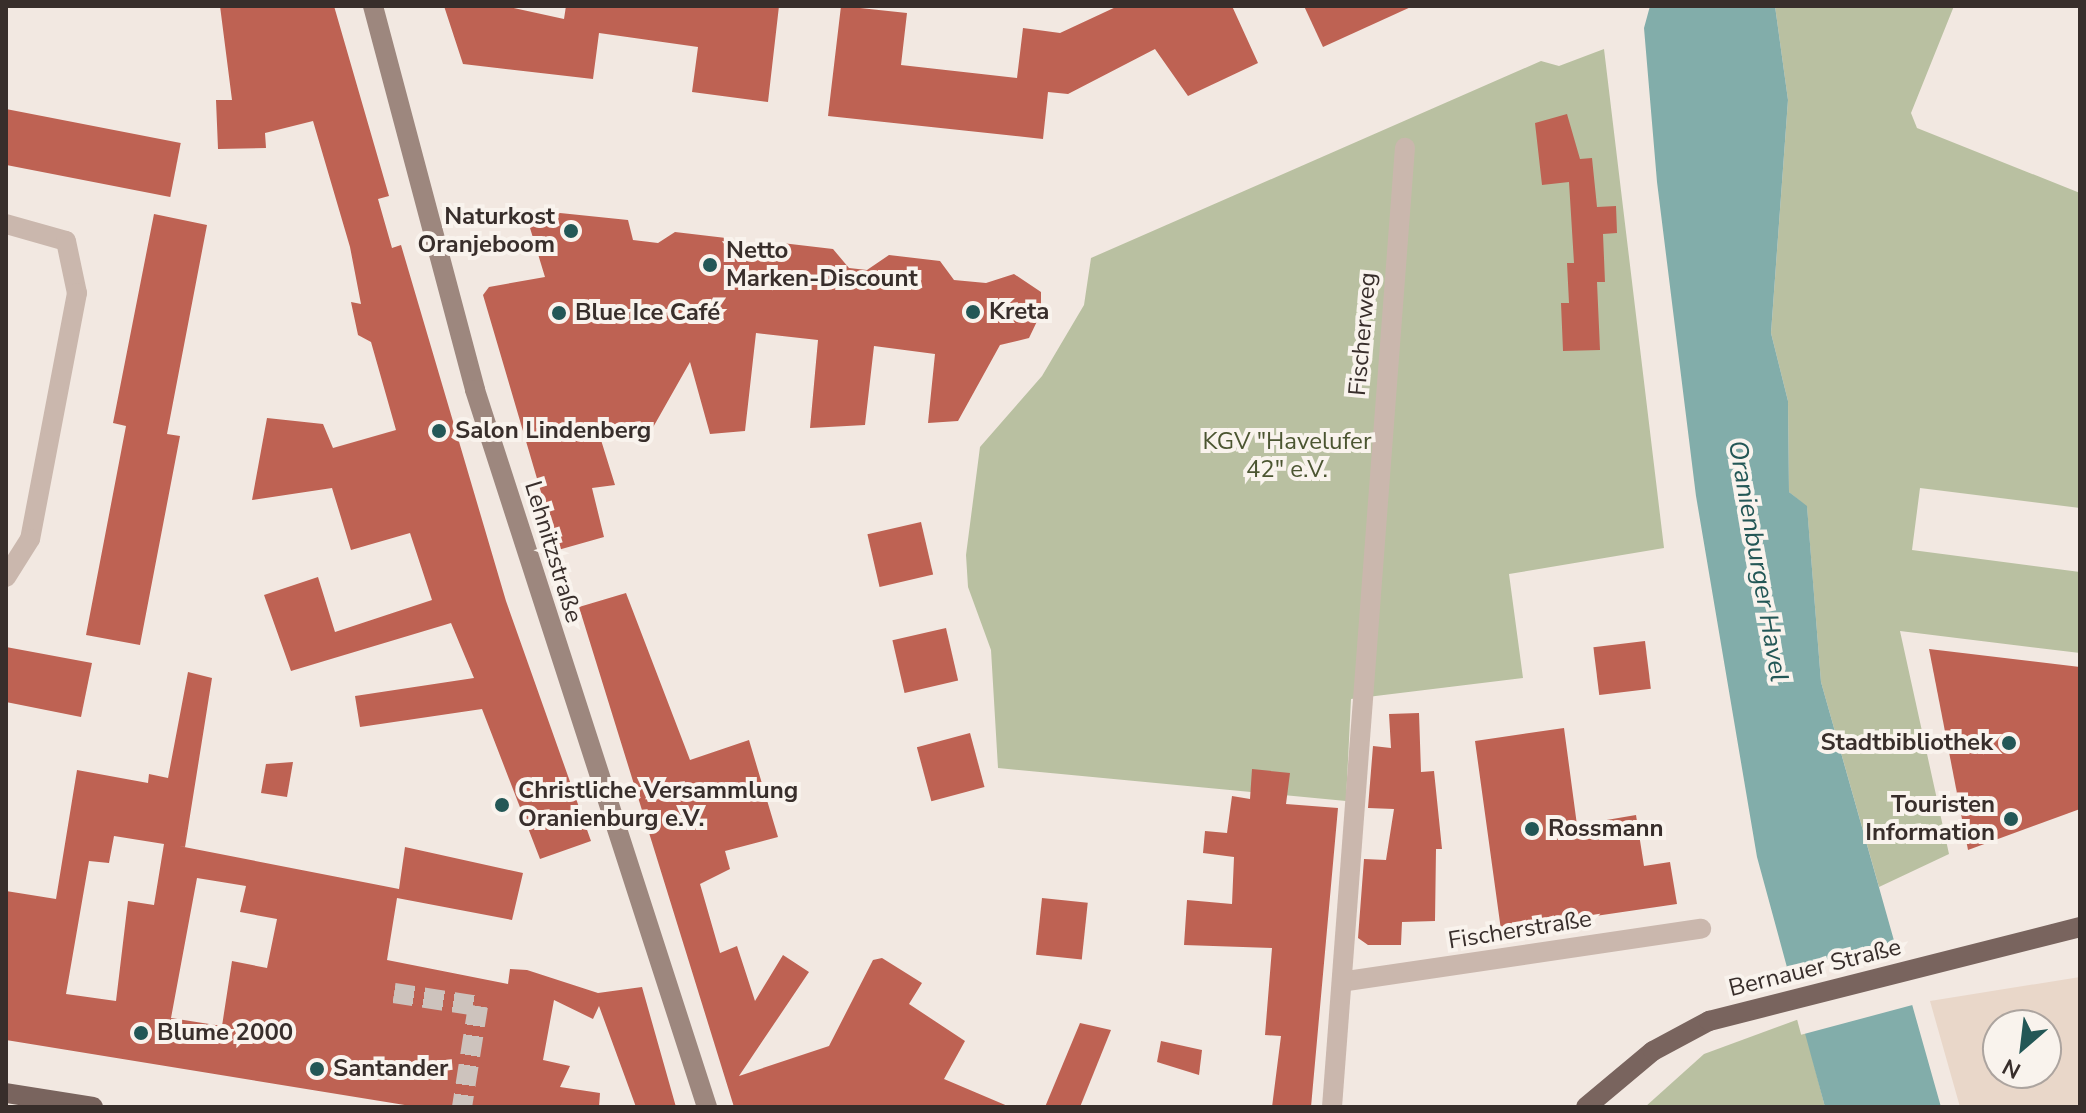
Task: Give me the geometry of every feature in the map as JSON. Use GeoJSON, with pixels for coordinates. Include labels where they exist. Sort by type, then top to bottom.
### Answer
{"type":"FeatureCollection","features":[{"type":"Feature","properties":{"kind":"main road","name":"Lehnitzstraße"},"geometry":{"type":"LineString","coordinates":[[373,6],[475,390],[587,750],[707,1107]]}},
{"type":"Feature","properties":{"kind":"main road","name":"Bernauer Straße"},"geometry":{"type":"LineString","coordinates":[[1586,1107],[1653,1051],[1709,1021],[2080,927]]}},
{"type":"Feature","properties":{"kind":"main road"},"geometry":{"type":"LineString","coordinates":[[6,1093],[93,1107]]}},
{"type":"Feature","properties":{"kind":"street","name":"Fischerweg"},"geometry":{"type":"LineString","coordinates":[[1347,981],[1357,715],[1405,148]]}},
{"type":"Feature","properties":{"kind":"street"},"geometry":{"type":"LineString","coordinates":[[6,224],[66,241],[77,280],[30,539],[6,577]]}},
{"type":"Feature","properties":{"kind":"street","name":"Fischerstraße"},"geometry":{"type":"LineString","coordinates":[[1347,981],[1701,929]]}},
{"type":"Feature","properties":{"kind":"street"},"geometry":{"type":"LineString","coordinates":[[1332,1107],[1347,981]]}},
{"type":"Feature","properties":{"kind":"green space"},"geometry":{"type":"Polygon","coordinates":[[[1775,6],[1954,6],[1911,113],[1917,128],[2080,193],[2080,508],[1920,488],[1912,550],[2080,572],[2080,653],[1900,631],[1949,854],[1879,887],[1821,682],[1807,507],[1789,492],[1788,401],[1771,333],[1788,100],[1775,6]]]}},
{"type":"Feature","properties":{"kind":"green space","name":"KGV \"Havelufer 42\" e.V."},"geometry":{"type":"Polygon","coordinates":[[[1604,49],[1664,548],[1509,574],[1523,678],[1351,699],[1346,801],[998,768],[991,650],[968,587],[966,555],[980,447],[1042,376],[1084,305],[1091,258],[1541,61],[1559,66],[1604,49]]]}},
{"type":"Feature","properties":{"kind":"green space"},"geometry":{"type":"Polygon","coordinates":[[[1802,1018],[1825,1107],[1645,1107],[1704,1054],[1802,1018]]]}},
{"type":"Feature","properties":{"kind":"shaded area"},"geometry":{"type":"Polygon","coordinates":[[[2080,977],[2080,1107],[1960,1107],[1930,1001],[2080,977]]]}},
{"type":"Feature","properties":{"kind":"water","name":"Oranienburger Havel"},"geometry":{"type":"Polygon","coordinates":[[[1650,6],[1775,6],[1788,100],[1771,333],[1788,401],[1789,492],[1807,506],[1821,682],[1941,1107],[1825,1107],[1757,857],[1696,496],[1657,182],[1644,28],[1650,6]]]}},
{"type":"Feature","properties":{"kind":"pier"},"geometry":{"type":"Polygon","coordinates":[[[1900,940],[1917,1004],[1801,1035],[1784,971],[1900,940]]]}},
{"type":"Feature","properties":{"kind":"building"},"geometry":{"type":"Polygon","coordinates":[[[220,6],[334,6],[389,196],[378,199],[392,248],[401,245],[506,601],[591,841],[540,859],[482,709],[360,727],[355,696],[474,678],[451,623],[291,671],[264,595],[318,577],[335,632],[432,600],[410,533],[351,550],[332,488],[252,500],[267,418],[323,424],[333,448],[396,430],[371,342],[358,335],[351,302],[361,304],[350,247],[313,121],[265,133],[266,148],[218,149],[216,100],[232,100],[220,6]]]}},
{"type":"Feature","properties":{"kind":"building"},"geometry":{"type":"Polygon","coordinates":[[[444,6],[504,6],[564,19],[566,6],[779,6],[768,102],[692,92],[698,47],[599,33],[593,79],[463,64],[444,6]]]}},
{"type":"Feature","properties":{"kind":"building"},"geometry":{"type":"Polygon","coordinates":[[[841,6],[907,13],[901,65],[1017,78],[1023,28],[1060,33],[1118,6],[1232,6],[1258,63],[1188,96],[1155,49],[1068,94],[1048,92],[1043,139],[828,116],[841,6]]]}},
{"type":"Feature","properties":{"kind":"building"},"geometry":{"type":"Polygon","coordinates":[[[1304,6],[1413,6],[1323,47],[1304,6]]]}},
{"type":"Feature","properties":{"kind":"building"},"geometry":{"type":"Polygon","coordinates":[[[6,109],[181,143],[170,197],[6,165],[6,109]]]}},
{"type":"Feature","properties":{"kind":"building"},"geometry":{"type":"Polygon","coordinates":[[[1567,114],[1580,159],[1592,158],[1597,207],[1616,206],[1617,233],[1603,234],[1605,282],[1597,282],[1600,350],[1563,351],[1561,303],[1569,303],[1567,263],[1574,263],[1569,182],[1542,185],[1535,123],[1567,114]]]}},
{"type":"Feature","properties":{"kind":"building"},"geometry":{"type":"Polygon","coordinates":[[[560,213],[628,220],[633,240],[658,243],[675,232],[726,238],[742,256],[760,258],[782,243],[833,249],[849,268],[867,270],[889,255],[940,261],[954,280],[986,283],[1014,274],[1041,292],[1041,313],[1029,338],[1000,345],[958,421],[928,423],[935,354],[874,346],[865,425],[810,428],[818,340],[756,333],[745,431],[710,434],[690,362],[647,438],[601,440],[615,485],[592,488],[604,537],[558,550],[483,295],[489,287],[545,277],[530,228],[560,213]]]}},
{"type":"Feature","properties":{"kind":"building"},"geometry":{"type":"Polygon","coordinates":[[[154,214],[207,225],[167,434],[180,436],[140,645],[86,635],[126,426],[113,423],[154,214]]]}},
{"type":"Feature","properties":{"kind":"building"},"geometry":{"type":"Polygon","coordinates":[[[921,522],[933,575],[880,587],[867,534],[921,522]]]}},
{"type":"Feature","properties":{"kind":"building"},"geometry":{"type":"Polygon","coordinates":[[[626,593],[690,760],[749,740],[778,837],[725,851],[730,869],[700,884],[720,953],[737,946],[755,1001],[783,955],[809,972],[739,1076],[829,1046],[873,960],[882,958],[922,983],[909,1004],[965,1041],[944,1079],[1010,1107],[734,1107],[579,607],[626,593]]]}},
{"type":"Feature","properties":{"kind":"building"},"geometry":{"type":"Polygon","coordinates":[[[946,628],[958,681],[905,693],[892,640],[946,628]]]}},
{"type":"Feature","properties":{"kind":"building"},"geometry":{"type":"Polygon","coordinates":[[[1645,641],[1651,689],[1599,695],[1593,647],[1645,641]]]}},
{"type":"Feature","properties":{"kind":"building"},"geometry":{"type":"Polygon","coordinates":[[[6,647],[92,663],[81,717],[6,702],[6,647]]]}},
{"type":"Feature","properties":{"kind":"building","name":"Stadtbibliothek"},"geometry":{"type":"Polygon","coordinates":[[[1929,649],[2080,667],[2080,809],[1968,850],[1929,649]]]}},
{"type":"Feature","properties":{"kind":"building"},"geometry":{"type":"Polygon","coordinates":[[[188,672],[212,678],[185,847],[179,846],[399,889],[405,847],[523,873],[512,920],[397,898],[387,960],[508,984],[510,969],[527,970],[598,993],[642,987],[676,1107],[636,1107],[599,1006],[593,1019],[554,1000],[543,1060],[570,1066],[560,1087],[600,1093],[599,1107],[417,1107],[6,1040],[6,891],[56,899],[77,770],[148,783],[149,774],[168,778],[188,672]],[[114,836],[109,863],[89,861],[66,994],[116,1001],[128,901],[154,905],[164,844],[114,836]],[[197,878],[171,1018],[222,1026],[232,961],[267,968],[277,919],[240,912],[246,886],[197,878]]]}},
{"type":"Feature","properties":{"kind":"building"},"geometry":{"type":"Polygon","coordinates":[[[1419,713],[1421,772],[1434,771],[1442,849],[1436,849],[1435,921],[1402,922],[1401,945],[1368,945],[1358,938],[1364,859],[1386,860],[1394,809],[1368,808],[1373,746],[1391,748],[1389,714],[1419,713]]]}},
{"type":"Feature","properties":{"kind":"building","name":"Rossmann"},"geometry":{"type":"Polygon","coordinates":[[[1564,728],[1577,825],[1636,815],[1644,866],[1670,862],[1677,904],[1501,930],[1475,741],[1564,728]]]}},
{"type":"Feature","properties":{"kind":"building"},"geometry":{"type":"Polygon","coordinates":[[[970,733],[984,787],[931,801],[917,747],[970,733]]]}},
{"type":"Feature","properties":{"kind":"building"},"geometry":{"type":"Polygon","coordinates":[[[293,762],[287,797],[261,793],[266,764],[293,762]]]}},
{"type":"Feature","properties":{"kind":"building"},"geometry":{"type":"Polygon","coordinates":[[[1252,769],[1290,773],[1286,804],[1338,808],[1311,1107],[1272,1107],[1281,1036],[1265,1035],[1272,948],[1184,945],[1187,900],[1232,904],[1234,857],[1203,853],[1205,831],[1227,833],[1232,796],[1250,799],[1252,769]]]}},
{"type":"Feature","properties":{"kind":"building"},"geometry":{"type":"Polygon","coordinates":[[[1042,898],[1088,903],[1082,959],[1036,955],[1042,898]]]}},
{"type":"Feature","properties":{"kind":"building"},"geometry":{"type":"Polygon","coordinates":[[[1080,1023],[1111,1030],[1080,1107],[1045,1107],[1080,1023]]]}},
{"type":"Feature","properties":{"kind":"building"},"geometry":{"type":"Polygon","coordinates":[[[1161,1041],[1202,1050],[1199,1075],[1157,1062],[1161,1041]]]}},
{"type":"Feature","properties":{"kind":"tunnel"},"geometry":{"type":"LineString","coordinates":[[394,993],[478,1006],[462,1107]]}},
{"type":"Feature","properties":{"kind":"place","name":"Naturkost Oranjeboom"},"geometry":{"type":"Point","coordinates":[571,231]}},
{"type":"Feature","properties":{"kind":"place","name":"Netto Marken-Discount"},"geometry":{"type":"Point","coordinates":[710,265]}},
{"type":"Feature","properties":{"kind":"place","name":"Kreta"},"geometry":{"type":"Point","coordinates":[973,312]}},
{"type":"Feature","properties":{"kind":"place","name":"Blue Ice Café"},"geometry":{"type":"Point","coordinates":[559,313]}},
{"type":"Feature","properties":{"kind":"place","name":"Salon Lindenberg"},"geometry":{"type":"Point","coordinates":[439,431]}},
{"type":"Feature","properties":{"kind":"place","name":"Stadtbibliothek"},"geometry":{"type":"Point","coordinates":[2009,743]}},
{"type":"Feature","properties":{"kind":"place","name":"Christliche Versammlung Oranienburg e.V."},"geometry":{"type":"Point","coordinates":[502,805]}},
{"type":"Feature","properties":{"kind":"place","name":"Touristen Information"},"geometry":{"type":"Point","coordinates":[2011,819]}},
{"type":"Feature","properties":{"kind":"place","name":"Rossmann"},"geometry":{"type":"Point","coordinates":[1532,829]}},
{"type":"Feature","properties":{"kind":"place","name":"Blume 2000"},"geometry":{"type":"Point","coordinates":[141,1033]}},
{"type":"Feature","properties":{"kind":"place","name":"Santander"},"geometry":{"type":"Point","coordinates":[317,1069]}}]}
